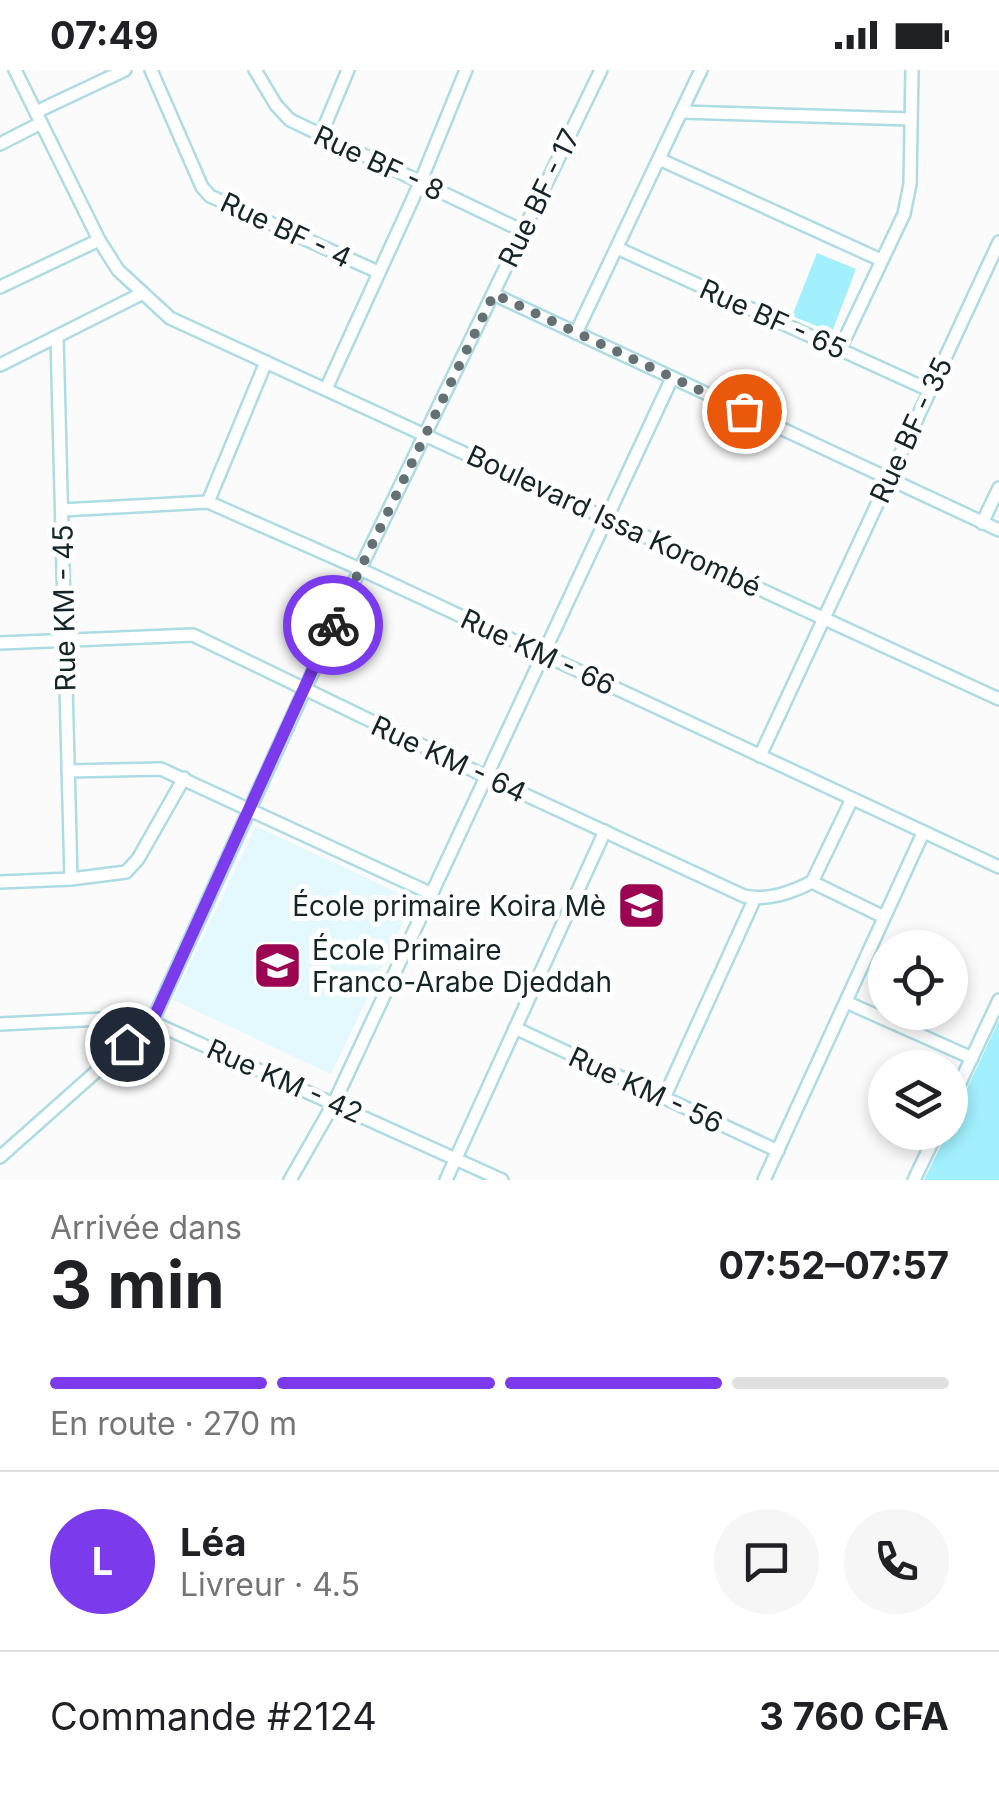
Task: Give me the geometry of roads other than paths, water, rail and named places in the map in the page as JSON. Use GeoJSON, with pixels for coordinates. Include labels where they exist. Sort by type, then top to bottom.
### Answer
{"type":"FeatureCollection","features":[{"type":"Feature","properties":{"kind":"street","name":"Boulevard Issa Korombé"},"geometry":{"type":"LineString","coordinates":[[15,70],[98,240],[118,270],[170,318],[999,698]]}},
{"type":"Feature","properties":{"kind":"street"},"geometry":{"type":"LineString","coordinates":[[0,144],[38,118],[125,70]]}},
{"type":"Feature","properties":{"kind":"street","name":"Rue BF - 4"},"geometry":{"type":"LineString","coordinates":[[151,70],[202,187],[210,196],[378,272]]}},
{"type":"Feature","properties":{"kind":"street","name":"Rue BF - 8"},"geometry":{"type":"LineString","coordinates":[[255,70],[290,120],[523,232]]}},
{"type":"Feature","properties":{"kind":"street"},"geometry":{"type":"LineString","coordinates":[[320,137],[348,70]]}},
{"type":"Feature","properties":{"kind":"street"},"geometry":{"type":"LineString","coordinates":[[326,389],[466,70]]}},
{"type":"Feature","properties":{"kind":"street","name":"Rue BF - 17"},"geometry":{"type":"LineString","coordinates":[[152,1022],[360,569],[601,70]]}},
{"type":"Feature","properties":{"kind":"street"},"geometry":{"type":"LineString","coordinates":[[576,333],[701,70]]}},
{"type":"Feature","properties":{"kind":"street"},"geometry":{"type":"LineString","coordinates":[[840,350],[904,214],[912,70]]}},
{"type":"Feature","properties":{"kind":"street"},"geometry":{"type":"LineString","coordinates":[[681,112],[911,120]]}},
{"type":"Feature","properties":{"kind":"street"},"geometry":{"type":"LineString","coordinates":[[659,158],[881,260]]}},
{"type":"Feature","properties":{"kind":"street"},"geometry":{"type":"LineString","coordinates":[[0,287],[98,240]]}},
{"type":"Feature","properties":{"kind":"street","name":"Rue BF - 35"},"geometry":{"type":"LineString","coordinates":[[760,756],[999,242]]}},
{"type":"Feature","properties":{"kind":"street","name":"Rue BF - 65"},"geometry":{"type":"LineString","coordinates":[[617,248],[929,390]]}},
{"type":"Feature","properties":{"kind":"street"},"geometry":{"type":"LineString","coordinates":[[0,366],[141,294]]}},
{"type":"Feature","properties":{"kind":"street"},"geometry":{"type":"LineString","coordinates":[[494,294],[999,530]]}},
{"type":"Feature","properties":{"kind":"street","name":"Rue KM - 45"},"geometry":{"type":"LineString","coordinates":[[57,337],[71,879]]}},
{"type":"Feature","properties":{"kind":"street"},"geometry":{"type":"LineString","coordinates":[[208,502],[266,362]]}},
{"type":"Feature","properties":{"kind":"street"},"geometry":{"type":"LineString","coordinates":[[290,1180],[334,1103],[672,378]]}},
{"type":"Feature","properties":{"kind":"street"},"geometry":{"type":"LineString","coordinates":[[982,522],[999,488]]}},
{"type":"Feature","properties":{"kind":"street","name":"Rue KM - 66"},"geometry":{"type":"LineString","coordinates":[[62,510],[208,502],[544,654],[999,868]]}},
{"type":"Feature","properties":{"kind":"street","name":"Rue KM - 64"},"geometry":{"type":"LineString","coordinates":[[0,643],[193,636],[487,777],[755,898]]}},
{"type":"Feature","properties":{"kind":"street"},"geometry":{"type":"LineString","coordinates":[[68,771],[147,768],[184,778],[432,894]]}},
{"type":"Feature","properties":{"kind":"street"},"geometry":{"type":"LineString","coordinates":[[0,882],[126,872],[184,778]]}},
{"type":"Feature","properties":{"kind":"street"},"geometry":{"type":"LineString","coordinates":[[664,1098],[755,898],[779,895],[812,882],[852,799]]}},
{"type":"Feature","properties":{"kind":"street"},"geometry":{"type":"LineString","coordinates":[[446,1180],[605,831]]}},
{"type":"Feature","properties":{"kind":"street"},"geometry":{"type":"LineString","coordinates":[[764,1180],[922,834]]}},
{"type":"Feature","properties":{"kind":"street"},"geometry":{"type":"LineString","coordinates":[[812,882],[884,918]]}},
{"type":"Feature","properties":{"kind":"street"},"geometry":{"type":"LineString","coordinates":[[968,1066],[999,1000]]}},
{"type":"Feature","properties":{"kind":"street"},"geometry":{"type":"LineString","coordinates":[[846,1002],[972,1058]]}},
{"type":"Feature","properties":{"kind":"street","name":"Rue KM - 42"},"geometry":{"type":"LineString","coordinates":[[0,1024],[124,1018],[152,1022],[502,1180]]}},
{"type":"Feature","properties":{"kind":"street"},"geometry":{"type":"LineString","coordinates":[[0,1157],[152,1022]]}},
{"type":"Feature","properties":{"kind":"street","name":"Rue KM - 56"},"geometry":{"type":"LineString","coordinates":[[515,1028],[778,1151]]}},
{"type":"Feature","properties":{"kind":"street"},"geometry":{"type":"LineString","coordinates":[[914,1180],[928,1150]]}},
{"type":"Feature","properties":{"kind":"place","name":"École primaire Koira Mè"},"geometry":{"type":"Point","coordinates":[641,906]}},
{"type":"Feature","properties":{"kind":"place","name":"École Primaire Franco-Arabe Djeddah"},"geometry":{"type":"Point","coordinates":[277,966]}}]}
